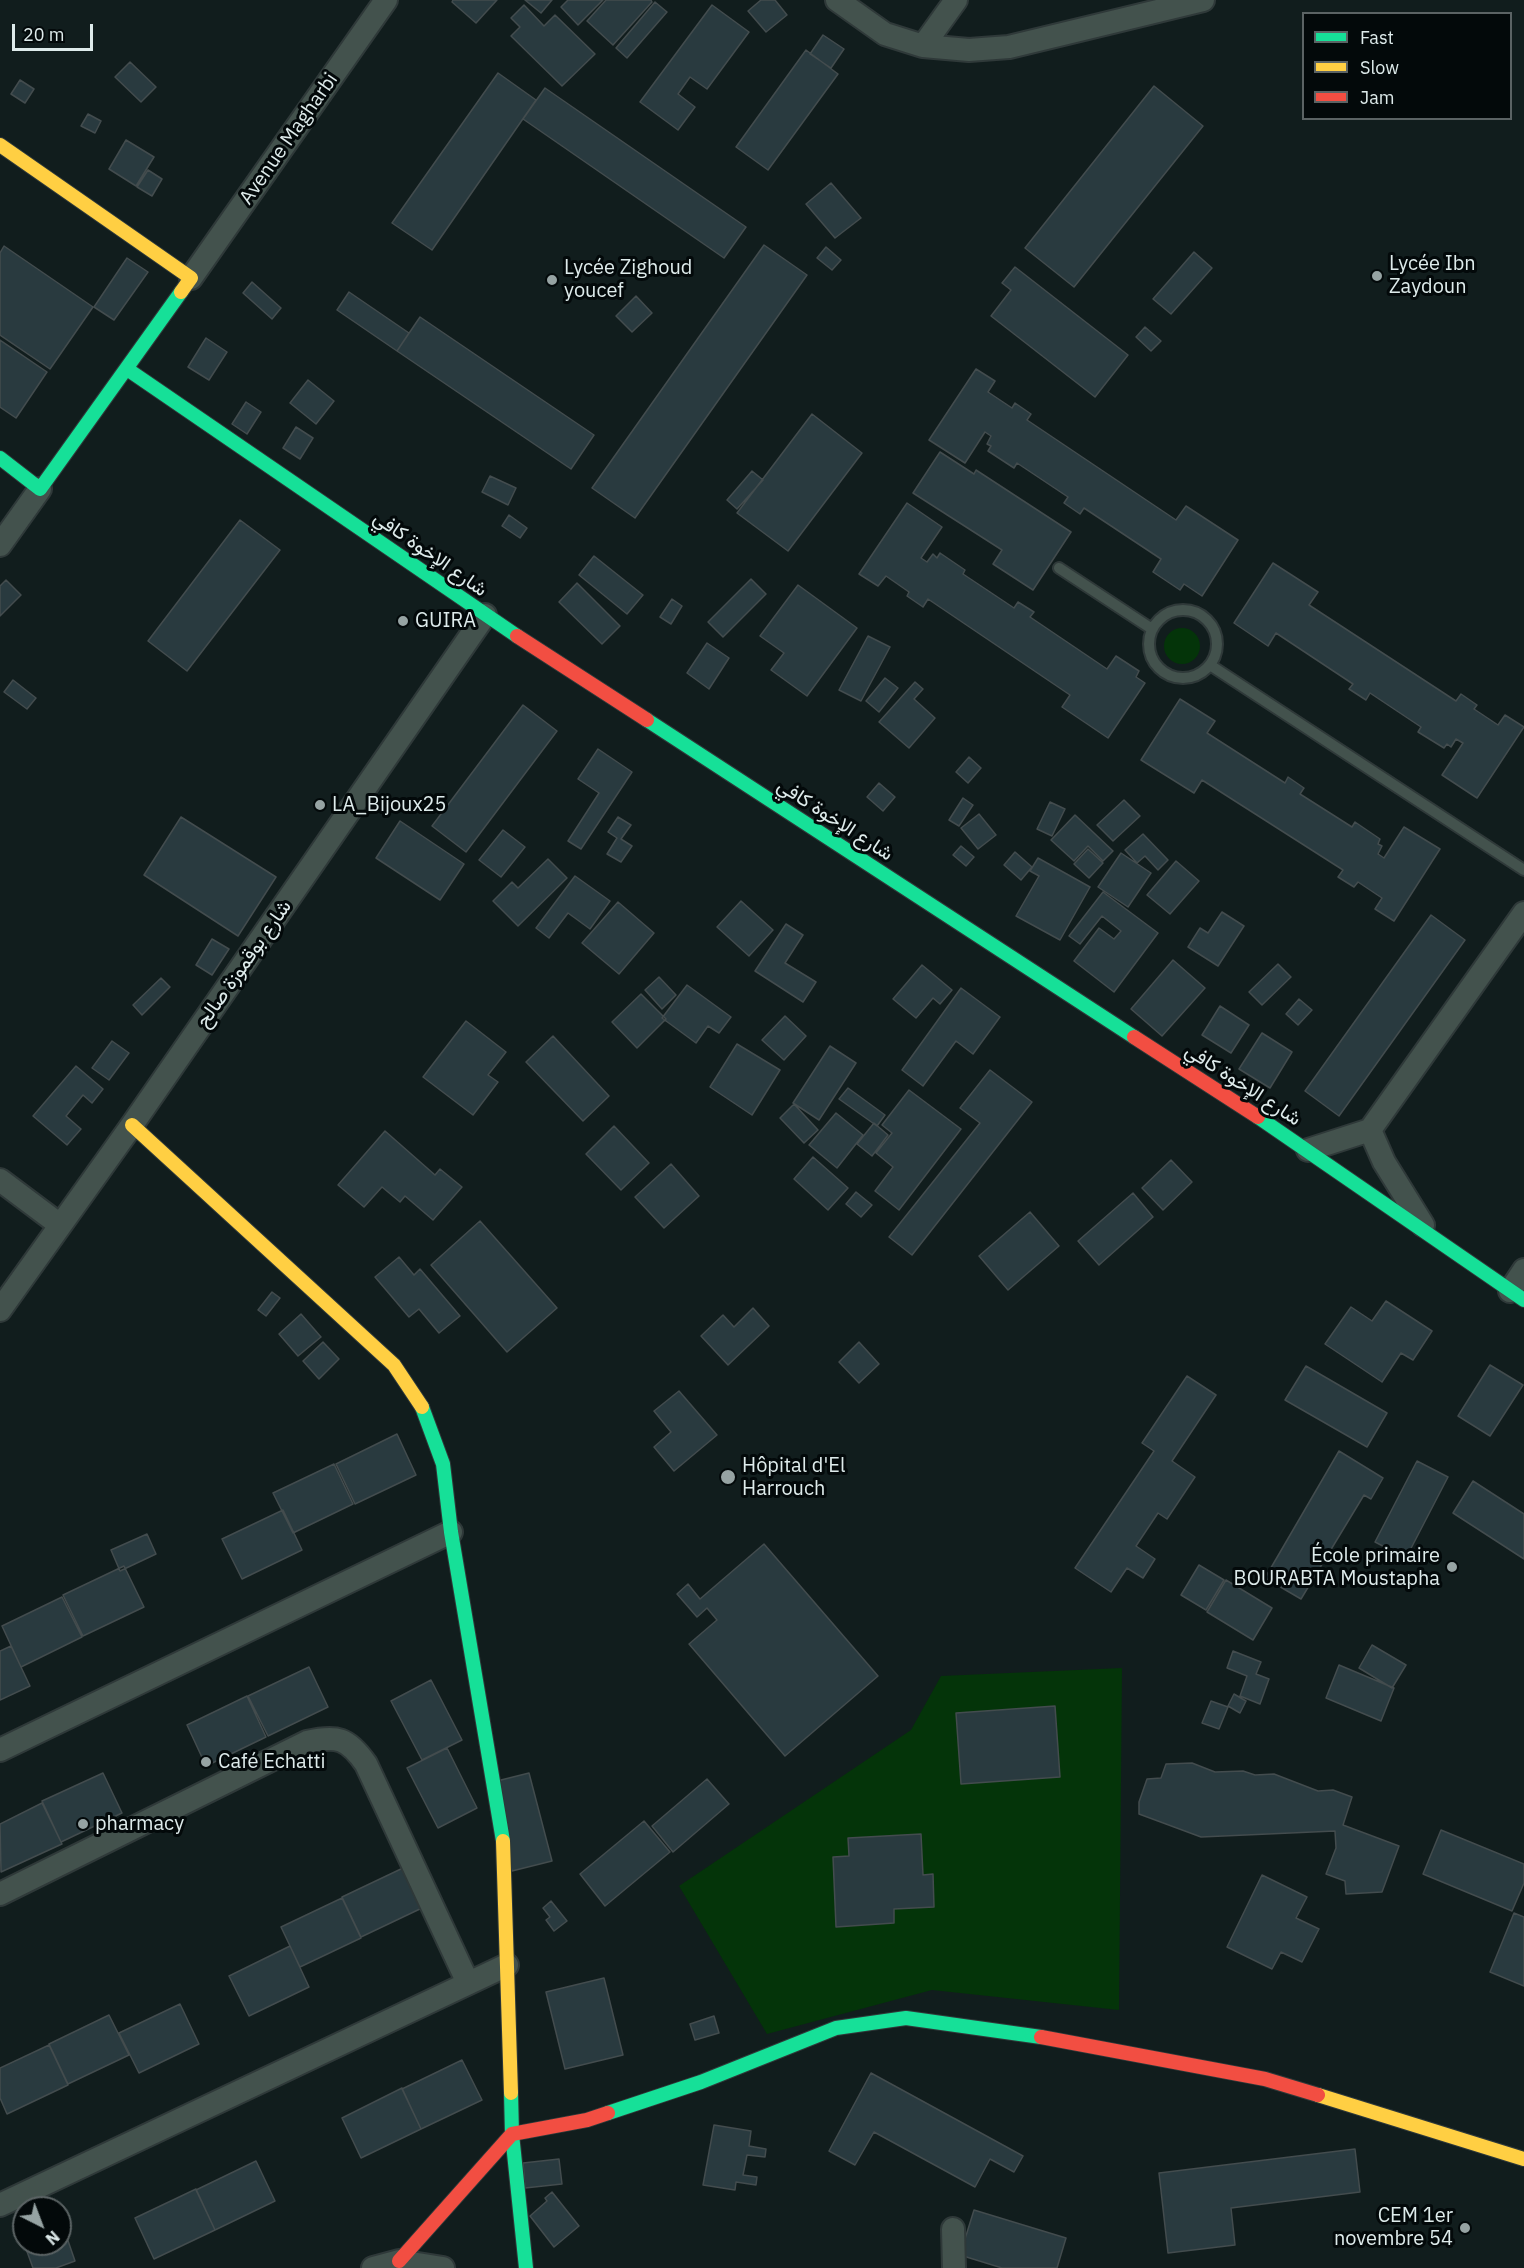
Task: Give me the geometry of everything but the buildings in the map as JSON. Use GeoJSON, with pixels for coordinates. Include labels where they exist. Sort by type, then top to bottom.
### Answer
{"type":"FeatureCollection","features":[{"type":"Feature","properties":{"kind":"street","name":"Avenue Magharbi"},"geometry":{"type":"LineString","coordinates":[[191,278],[387,0]]}},
{"type":"Feature","properties":{"kind":"street"},"geometry":{"type":"LineString","coordinates":[[837,0],[885,34],[923,46],[969,50],[1009,47],[1203,0]]}},
{"type":"Feature","properties":{"kind":"street"},"geometry":{"type":"LineString","coordinates":[[923,46],[956,0]]}},
{"type":"Feature","properties":{"kind":"street"},"geometry":{"type":"LineString","coordinates":[[0,145],[191,278],[128,369],[0,544]]}},
{"type":"Feature","properties":{"kind":"street","name":"شارع الإخوة كافي"},"geometry":{"type":"LineString","coordinates":[[128,369],[485,615],[1313,1154],[1517,1296]]}},
{"type":"Feature","properties":{"kind":"street"},"geometry":{"type":"LineString","coordinates":[[0,458],[40,489]]}},
{"type":"Feature","properties":{"kind":"street","name":"شارع بوقموزة صالح"},"geometry":{"type":"LineString","coordinates":[[0,1310],[132,1125],[485,615]]}},
{"type":"Feature","properties":{"kind":"street"},"geometry":{"type":"LineString","coordinates":[[1313,1154],[1370,1130],[1524,914]]}},
{"type":"Feature","properties":{"kind":"street"},"geometry":{"type":"LineString","coordinates":[[132,1125],[394,1365],[411,1385],[429,1415],[448,1485],[451,1532],[503,1834],[512,2134],[526,2268]]}},
{"type":"Feature","properties":{"kind":"street"},"geometry":{"type":"LineString","coordinates":[[1370,1130],[1383,1162],[1429,1234]]}},
{"type":"Feature","properties":{"kind":"street"},"geometry":{"type":"LineString","coordinates":[[0,1180],[60,1225]]}},
{"type":"Feature","properties":{"kind":"street"},"geometry":{"type":"LineString","coordinates":[[1517,1296],[1524,1270]]}},
{"type":"Feature","properties":{"kind":"street"},"geometry":{"type":"LineString","coordinates":[[0,1750],[451,1532]]}},
{"type":"Feature","properties":{"kind":"street"},"geometry":{"type":"LineString","coordinates":[[0,1894],[307,1742],[325,1738],[342,1739],[357,1750],[366,1764],[468,1983]]}},
{"type":"Feature","properties":{"kind":"street"},"geometry":{"type":"LineString","coordinates":[[0,2205],[507,1965]]}},
{"type":"Feature","properties":{"kind":"street"},"geometry":{"type":"LineString","coordinates":[[399,2261],[512,2134],[587,2120],[701,2082],[836,2028],[906,2018],[1030,2035],[1265,2079],[1524,2158]]}},
{"type":"Feature","properties":{"kind":"street"},"geometry":{"type":"LineString","coordinates":[[953,2229],[954,2268]]}},
{"type":"Feature","properties":{"kind":"street"},"geometry":{"type":"LineString","coordinates":[[373,2268],[399,2261],[443,2268]]}},
{"type":"Feature","properties":{"kind":"lane"},"geometry":{"type":"LineString","coordinates":[[1059,568],[1152,629]]}},
{"type":"Feature","properties":{"kind":"lane"},"geometry":{"type":"LineString","coordinates":[[1176,611],[1196,613],[1205,618],[1215,635],[1215,656],[1210,665],[1192,677],[1180,678],[1160,670],[1149,651],[1152,629],[1166,615],[1176,611]]}},
{"type":"Feature","properties":{"kind":"lane"},"geometry":{"type":"LineString","coordinates":[[1210,665],[1524,870]]}},
{"type":"Feature","properties":{"kind":"green space"},"geometry":{"type":"Polygon","coordinates":[[[1182,628],[1195,633],[1200,646],[1195,659],[1182,664],[1169,659],[1164,646],[1169,633],[1182,628]]]}},
{"type":"Feature","properties":{"kind":"green space"},"geometry":{"type":"Polygon","coordinates":[[[1122,1668],[1119,2010],[932,1990],[767,2034],[679,1886],[911,1730],[941,1676],[1122,1668]]]}},
{"type":"Feature","properties":{"kind":"traffic: fast"},"geometry":{"type":"LineString","coordinates":[[0,458],[40,489],[181,292]]}},
{"type":"Feature","properties":{"kind":"traffic: fast"},"geometry":{"type":"LineString","coordinates":[[127,369],[517,636]]}},
{"type":"Feature","properties":{"kind":"traffic: fast"},"geometry":{"type":"LineString","coordinates":[[647,720],[1134,1037]]}},
{"type":"Feature","properties":{"kind":"traffic: fast"},"geometry":{"type":"LineString","coordinates":[[1258,1117],[1524,1300]]}},
{"type":"Feature","properties":{"kind":"traffic: fast"},"geometry":{"type":"LineString","coordinates":[[422,1407],[443,1464],[451,1532],[503,1841]]}},
{"type":"Feature","properties":{"kind":"traffic: fast"},"geometry":{"type":"LineString","coordinates":[[608,2113],[701,2082],[836,2028],[906,2018],[1041,2037]]}},
{"type":"Feature","properties":{"kind":"traffic: fast"},"geometry":{"type":"LineString","coordinates":[[511,2093],[512,2134],[526,2268]]}},
{"type":"Feature","properties":{"kind":"traffic: slow"},"geometry":{"type":"LineString","coordinates":[[0,145],[191,278],[181,292]]}},
{"type":"Feature","properties":{"kind":"traffic: slow"},"geometry":{"type":"LineString","coordinates":[[132,1125],[394,1365],[422,1407]]}},
{"type":"Feature","properties":{"kind":"traffic: slow"},"geometry":{"type":"LineString","coordinates":[[503,1841],[511,2093]]}},
{"type":"Feature","properties":{"kind":"traffic: slow"},"geometry":{"type":"LineString","coordinates":[[1318,2095],[1524,2159]]}},
{"type":"Feature","properties":{"kind":"traffic: jam"},"geometry":{"type":"LineString","coordinates":[[517,636],[647,720]]}},
{"type":"Feature","properties":{"kind":"traffic: jam"},"geometry":{"type":"LineString","coordinates":[[1134,1037],[1258,1117]]}},
{"type":"Feature","properties":{"kind":"traffic: jam"},"geometry":{"type":"LineString","coordinates":[[1041,2037],[1265,2079],[1318,2095]]}},
{"type":"Feature","properties":{"kind":"traffic: jam"},"geometry":{"type":"LineString","coordinates":[[399,2261],[512,2134],[587,2120],[608,2113]]}},
{"type":"Feature","properties":{"kind":"place","name":"Lycée Ibn Zaydoun"},"geometry":{"type":"Point","coordinates":[1377,276]}},
{"type":"Feature","properties":{"kind":"place","name":"Lycée Zighoud youcef"},"geometry":{"type":"Point","coordinates":[552,280]}},
{"type":"Feature","properties":{"kind":"place","name":"GUIRA"},"geometry":{"type":"Point","coordinates":[403,621]}},
{"type":"Feature","properties":{"kind":"place","name":"LA_Bijoux25"},"geometry":{"type":"Point","coordinates":[320,805]}},
{"type":"Feature","properties":{"kind":"place","name":"Hôpital d'El Harrouch"},"geometry":{"type":"Point","coordinates":[728,1477]}},
{"type":"Feature","properties":{"kind":"place","name":"École primaire BOURABTA Moustapha"},"geometry":{"type":"Point","coordinates":[1452,1567]}},
{"type":"Feature","properties":{"kind":"place","name":"Café Echatti"},"geometry":{"type":"Point","coordinates":[206,1762]}},
{"type":"Feature","properties":{"kind":"place","name":"pharmacy"},"geometry":{"type":"Point","coordinates":[83,1824]}},
{"type":"Feature","properties":{"kind":"place","name":"CEM 1er novembre 54"},"geometry":{"type":"Point","coordinates":[1465,2228]}}]}
